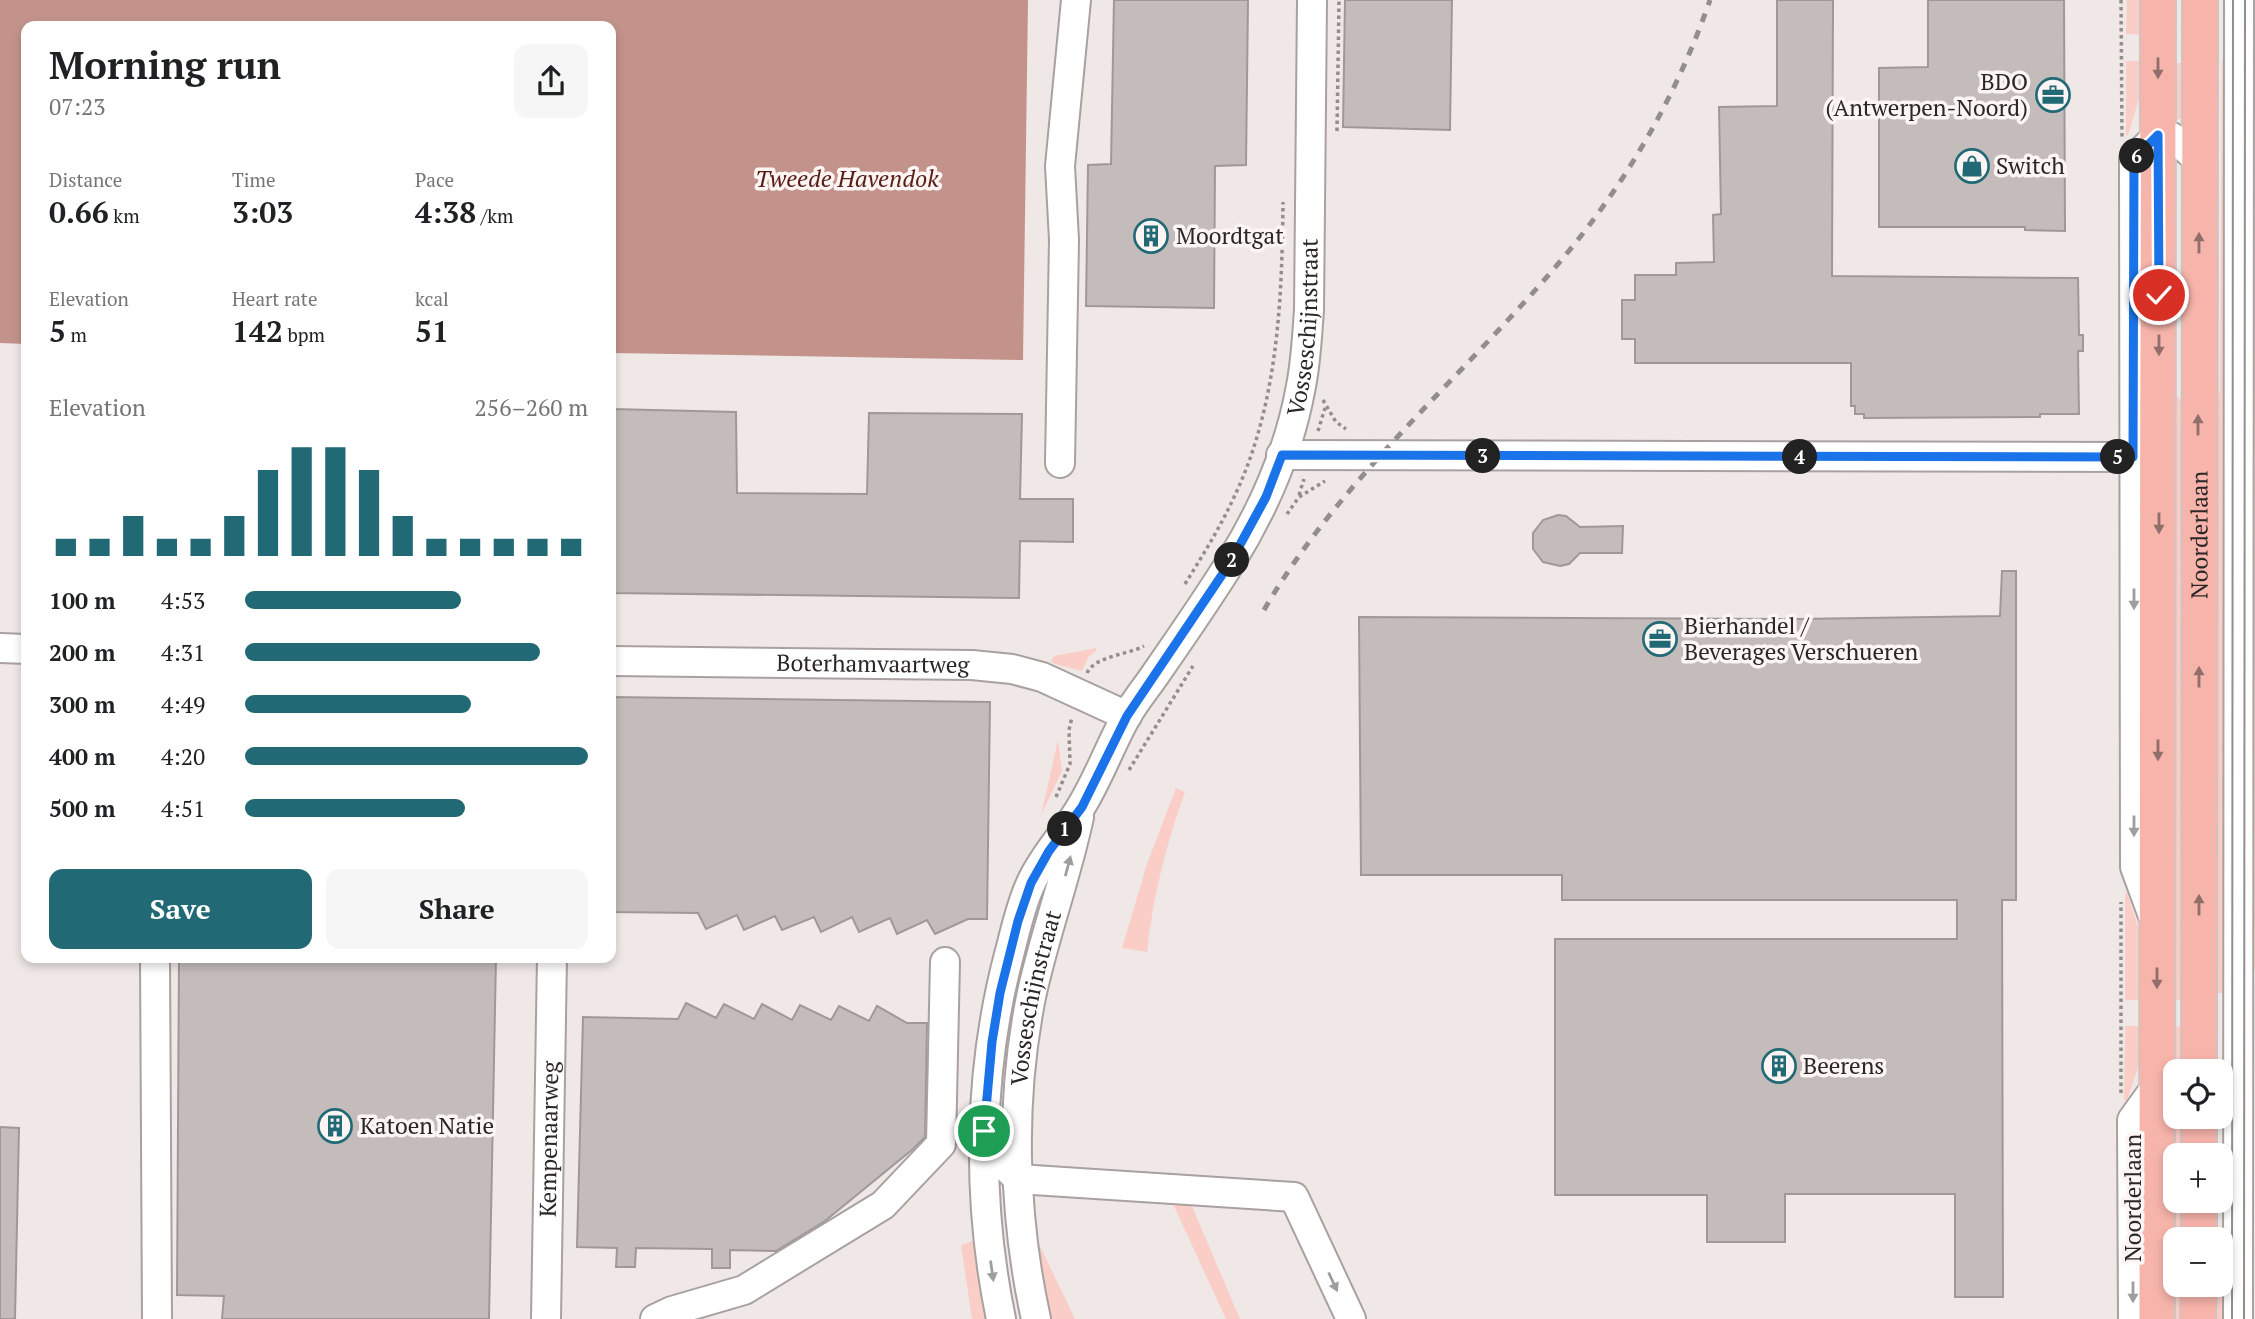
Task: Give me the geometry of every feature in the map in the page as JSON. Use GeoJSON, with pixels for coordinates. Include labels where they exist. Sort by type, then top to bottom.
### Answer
{"type":"FeatureCollection","features":[{"type":"Feature","properties":{"kind":"main road","name":"Noorderlaan"},"geometry":{"type":"LineString","coordinates":[[2157,1319],[2160,468],[2158,0]]}},
{"type":"Feature","properties":{"kind":"main road","name":"Noorderlaan"},"geometry":{"type":"LineString","coordinates":[[2199,1059],[2200,0]]}},
{"type":"Feature","properties":{"kind":"main road"},"geometry":{"type":"LineString","coordinates":[[2199,1297],[2199,1319]]}},
{"type":"Feature","properties":{"kind":"street"},"geometry":{"type":"LineString","coordinates":[[1060,463],[1063,240],[1060,166],[1076,0]]}},
{"type":"Feature","properties":{"kind":"street","name":"Vosseschijnstraat"},"geometry":{"type":"LineString","coordinates":[[1001,1319],[986,1216],[984,1131],[992,1042],[1008,958],[1031,883],[1049,851],[1068,804],[1230,563],[1266,497],[1282,455],[1301,387],[1309,310],[1312,0]]}},
{"type":"Feature","properties":{"kind":"street"},"geometry":{"type":"LineString","coordinates":[[2238,1319],[2239,0]]}},
{"type":"Feature","properties":{"kind":"street"},"geometry":{"type":"LineString","coordinates":[[2158,135],[2172,137],[2199,160]]}},
{"type":"Feature","properties":{"kind":"street","name":"Noorderlaan"},"geometry":{"type":"LineString","coordinates":[[2157,926],[2135,867],[2133,457],[2134,159],[2158,135]]}},
{"type":"Feature","properties":{"kind":"street"},"geometry":{"type":"LineString","coordinates":[[1282,455],[2133,457]]}},
{"type":"Feature","properties":{"kind":"street"},"geometry":{"type":"LineString","coordinates":[[0,648],[21,649]]}},
{"type":"Feature","properties":{"kind":"street","name":"Boterhamvaartweg"},"geometry":{"type":"LineString","coordinates":[[616,661],[972,665],[1012,669],[1042,677],[1127,716]]}},
{"type":"Feature","properties":{"kind":"street","name":"Vosseschijnstraat"},"geometry":{"type":"LineString","coordinates":[[1036,1319],[1024,1256],[1018,1180],[1018,1112],[1031,999],[1070,859],[1068,804]]}},
{"type":"Feature","properties":{"kind":"street"},"geometry":{"type":"LineString","coordinates":[[663,1315],[744,1290],[883,1205],[941,1144],[945,962]]}},
{"type":"Feature","properties":{"kind":"street"},"geometry":{"type":"LineString","coordinates":[[155,963],[157,1319]]}},
{"type":"Feature","properties":{"kind":"street","name":"Kempenaarweg"},"geometry":{"type":"LineString","coordinates":[[546,1319],[552,963]]}},
{"type":"Feature","properties":{"kind":"street"},"geometry":{"type":"LineString","coordinates":[[992,1042],[999,1071],[996,1157],[1018,1180],[1294,1198],[1350,1319]]}},
{"type":"Feature","properties":{"kind":"street","name":"Noorderlaan"},"geometry":{"type":"LineString","coordinates":[[2133,1319],[2132,1120],[2158,1084]]}},
{"type":"Feature","properties":{"kind":"street"},"geometry":{"type":"LineString","coordinates":[[986,1216],[1018,1180]]}},
{"type":"Feature","properties":{"kind":"path"},"geometry":{"type":"LineString","coordinates":[[1337,137],[1339,0]]}},
{"type":"Feature","properties":{"kind":"path"},"geometry":{"type":"LineString","coordinates":[[1184,586],[1236,494],[1254,445],[1273,370],[1281,290],[1283,202]]}},
{"type":"Feature","properties":{"kind":"path"},"geometry":{"type":"LineString","coordinates":[[1323,399],[1325,407],[1336,422],[1349,431]]}},
{"type":"Feature","properties":{"kind":"path"},"geometry":{"type":"LineString","coordinates":[[1282,522],[1298,497],[1319,482],[1327,480]]}},
{"type":"Feature","properties":{"kind":"path"},"geometry":{"type":"LineString","coordinates":[[1068,804],[1069,730],[1089,668],[1098,661],[1143,647],[1149,639]]}},
{"type":"Feature","properties":{"kind":"path"},"geometry":{"type":"LineString","coordinates":[[1124,779],[1197,660]]}},
{"type":"Feature","properties":{"kind":"shaded area"},"geometry":{"type":"Polygon","coordinates":[[[2127,0],[2145,0],[2145,35],[2126,34],[2127,0]]]}},
{"type":"Feature","properties":{"kind":"shaded area"},"geometry":{"type":"Polygon","coordinates":[[[2126,61],[2146,61],[2145,79],[2128,135],[2126,135],[2126,61]]]}},
{"type":"Feature","properties":{"kind":"shaded area"},"geometry":{"type":"Polygon","coordinates":[[[2222,61],[2227,61],[2228,993],[2211,993],[2211,410],[2220,390],[2222,61]]]}},
{"type":"Feature","properties":{"kind":"shaded area"},"geometry":{"type":"Polygon","coordinates":[[[2249,61],[2255,61],[2255,969],[2250,969],[2249,61]]]}},
{"type":"Feature","properties":{"kind":"shaded area"},"geometry":{"type":"Polygon","coordinates":[[[2169,63],[2187,63],[2184,118],[2175,120],[2169,63]]]}},
{"type":"Feature","properties":{"kind":"shaded area"},"geometry":{"type":"Polygon","coordinates":[[[2175,165],[2177,396],[2185,407],[2186,1000],[2171,1000],[2175,165]]]}},
{"type":"Feature","properties":{"kind":"shaded area"},"geometry":{"type":"Polygon","coordinates":[[[1096,648],[1082,671],[1051,662],[1054,656],[1096,648]]]}},
{"type":"Feature","properties":{"kind":"shaded area"},"geometry":{"type":"Polygon","coordinates":[[[1058,740],[1062,771],[1041,815],[1058,740]]]}},
{"type":"Feature","properties":{"kind":"shaded area"},"geometry":{"type":"Polygon","coordinates":[[[1176,788],[1185,792],[1161,871],[1147,952],[1122,948],[1147,864],[1176,788]]]}},
{"type":"Feature","properties":{"kind":"shaded area"},"geometry":{"type":"Polygon","coordinates":[[[2125,893],[2145,947],[2143,1000],[2125,1000],[2125,893]]]}},
{"type":"Feature","properties":{"kind":"shaded area"},"geometry":{"type":"Polygon","coordinates":[[[2125,1026],[2144,1026],[2145,1047],[2127,1100],[2124,1100],[2125,1026]]]}},
{"type":"Feature","properties":{"kind":"shaded area"},"geometry":{"type":"Polygon","coordinates":[[[2170,1026],[2185,1027],[2185,1059],[2170,1059],[2170,1026]]]}},
{"type":"Feature","properties":{"kind":"shaded area"},"geometry":{"type":"Polygon","coordinates":[[[2170,1129],[2185,1129],[2185,1143],[2170,1143],[2170,1129]]]}},
{"type":"Feature","properties":{"kind":"shaded area"},"geometry":{"type":"Polygon","coordinates":[[[1173,1204],[1191,1204],[1240,1319],[1226,1319],[1173,1204]]]}},
{"type":"Feature","properties":{"kind":"shaded area"},"geometry":{"type":"Polygon","coordinates":[[[2169,1213],[2185,1213],[2185,1227],[2169,1227],[2169,1213]]]}},
{"type":"Feature","properties":{"kind":"shaded area"},"geometry":{"type":"Polygon","coordinates":[[[973,1241],[986,1319],[972,1319],[961,1245],[973,1241]]]}},
{"type":"Feature","properties":{"kind":"shaded area"},"geometry":{"type":"Polygon","coordinates":[[[1038,1242],[1075,1319],[1051,1319],[1038,1242]]]}},
{"type":"Feature","properties":{"kind":"shaded area"},"geometry":{"type":"Polygon","coordinates":[[[2169,1297],[2185,1297],[2185,1319],[2169,1319],[2169,1297]]]}},
{"type":"Feature","properties":{"kind":"shaded area"},"geometry":{"type":"Polygon","coordinates":[[[2211,1297],[2226,1297],[2226,1319],[2211,1319],[2211,1297]]]}},
{"type":"Feature","properties":{"kind":"water","name":"Tweede Havendok"},"geometry":{"type":"Polygon","coordinates":[[[0,0],[1028,0],[1023,360],[616,353],[616,21],[21,21],[21,344],[0,343],[0,0]]]}},
{"type":"Feature","properties":{"kind":"building"},"geometry":{"type":"Polygon","coordinates":[[[1114,0],[1248,0],[1246,165],[1215,166],[1214,308],[1086,306],[1088,165],[1111,164],[1114,0]]]}},
{"type":"Feature","properties":{"kind":"building"},"geometry":{"type":"Polygon","coordinates":[[[1345,0],[1452,0],[1450,130],[1343,127],[1345,0]]]}},
{"type":"Feature","properties":{"kind":"building"},"geometry":{"type":"Polygon","coordinates":[[[1777,0],[1833,0],[1832,276],[2078,278],[2079,335],[2083,335],[2083,351],[2078,351],[2079,414],[2040,414],[2040,417],[1864,418],[1864,414],[1855,414],[1855,406],[1851,406],[1851,363],[1635,363],[1635,339],[1622,339],[1622,300],[1635,300],[1635,275],[1676,275],[1676,263],[1714,262],[1713,215],[1721,214],[1719,107],[1777,106],[1777,0]]]}},
{"type":"Feature","properties":{"kind":"building","name":"Switch"},"geometry":{"type":"Polygon","coordinates":[[[1928,0],[2064,0],[2065,231],[2025,230],[2025,227],[1879,227],[1879,68],[1928,67],[1928,0]]]}},
{"type":"Feature","properties":{"kind":"building"},"geometry":{"type":"Polygon","coordinates":[[[616,409],[736,412],[737,493],[867,494],[869,413],[1022,414],[1020,499],[1073,499],[1073,542],[1020,541],[1019,598],[616,593],[616,409]]]}},
{"type":"Feature","properties":{"kind":"building"},"geometry":{"type":"Polygon","coordinates":[[[1558,515],[1566,516],[1580,527],[1623,526],[1622,553],[1580,553],[1569,564],[1560,566],[1543,562],[1533,549],[1533,533],[1543,520],[1558,515]]]}},
{"type":"Feature","properties":{"kind":"building","name":"Beerens"},"geometry":{"type":"Polygon","coordinates":[[[2002,571],[2016,571],[2016,900],[2002,900],[2003,1297],[1955,1297],[1955,1194],[1785,1194],[1785,1242],[1707,1242],[1707,1195],[1555,1195],[1555,939],[1957,939],[1957,900],[1562,900],[1562,875],[1361,875],[1359,617],[1796,619],[2000,616],[2002,571]]]}},
{"type":"Feature","properties":{"kind":"building"},"geometry":{"type":"Polygon","coordinates":[[[616,697],[990,702],[987,919],[968,919],[935,934],[927,920],[897,934],[890,918],[859,932],[852,917],[821,932],[814,917],[782,930],[775,916],[744,930],[737,915],[706,929],[698,913],[616,912],[616,697]]]}},
{"type":"Feature","properties":{"kind":"building","name":"Katoen Natie"},"geometry":{"type":"Polygon","coordinates":[[[179,963],[496,963],[489,1319],[222,1319],[224,1296],[177,1295],[179,963]]]}},
{"type":"Feature","properties":{"kind":"building"},"geometry":{"type":"Polygon","coordinates":[[[686,1003],[716,1018],[724,1004],[754,1019],[762,1004],[792,1020],[800,1005],[831,1020],[839,1006],[869,1021],[877,1006],[907,1023],[927,1023],[925,1137],[825,1221],[776,1251],[730,1250],[730,1268],[712,1268],[712,1249],[636,1248],[635,1267],[616,1267],[617,1248],[577,1247],[583,1017],[678,1019],[686,1003]]]}},
{"type":"Feature","properties":{"kind":"building"},"geometry":{"type":"Polygon","coordinates":[[[0,1127],[19,1128],[15,1319],[0,1319],[0,1127]]]}},
{"type":"Feature","properties":{"kind":"tram line"},"geometry":{"type":"LineString","coordinates":[[2232,1319],[2233,0]]}},
{"type":"Feature","properties":{"kind":"tram line"},"geometry":{"type":"LineString","coordinates":[[2244,1319],[2245,0]]}},
{"type":"Feature","properties":{"kind":"railway"},"geometry":{"type":"LineString","coordinates":[[1264,610],[1296,561],[1369,469],[1529,297],[1591,223],[1632,164],[1650,132],[1683,68],[1710,0]]}},
{"type":"Feature","properties":{"kind":"place","name":"BDO (Antwerpen-Noord)"},"geometry":{"type":"Point","coordinates":[2053,95]}},
{"type":"Feature","properties":{"kind":"place","name":"Switch"},"geometry":{"type":"Point","coordinates":[1972,166]}},
{"type":"Feature","properties":{"kind":"place","name":"Moordtgat"},"geometry":{"type":"Point","coordinates":[1151,236]}},
{"type":"Feature","properties":{"kind":"place","name":"Bierhandel / Beverages Verschueren"},"geometry":{"type":"Point","coordinates":[1660,639]}},
{"type":"Feature","properties":{"kind":"place","name":"Beerens"},"geometry":{"type":"Point","coordinates":[1779,1066]}},
{"type":"Feature","properties":{"kind":"place","name":"Katoen Natie"},"geometry":{"type":"Point","coordinates":[335,1126]}},
{"type":"Feature","properties":{"kind":"route"},"geometry":{"type":"LineString","coordinates":[[984,1131],[992,1042],[1000,993],[1018,921],[1031,883],[1049,851],[1082,807],[1127,716],[1230,563],[1266,497],[1282,455],[2133,457],[2134,159],[2158,135],[2159,295]]}}]}
